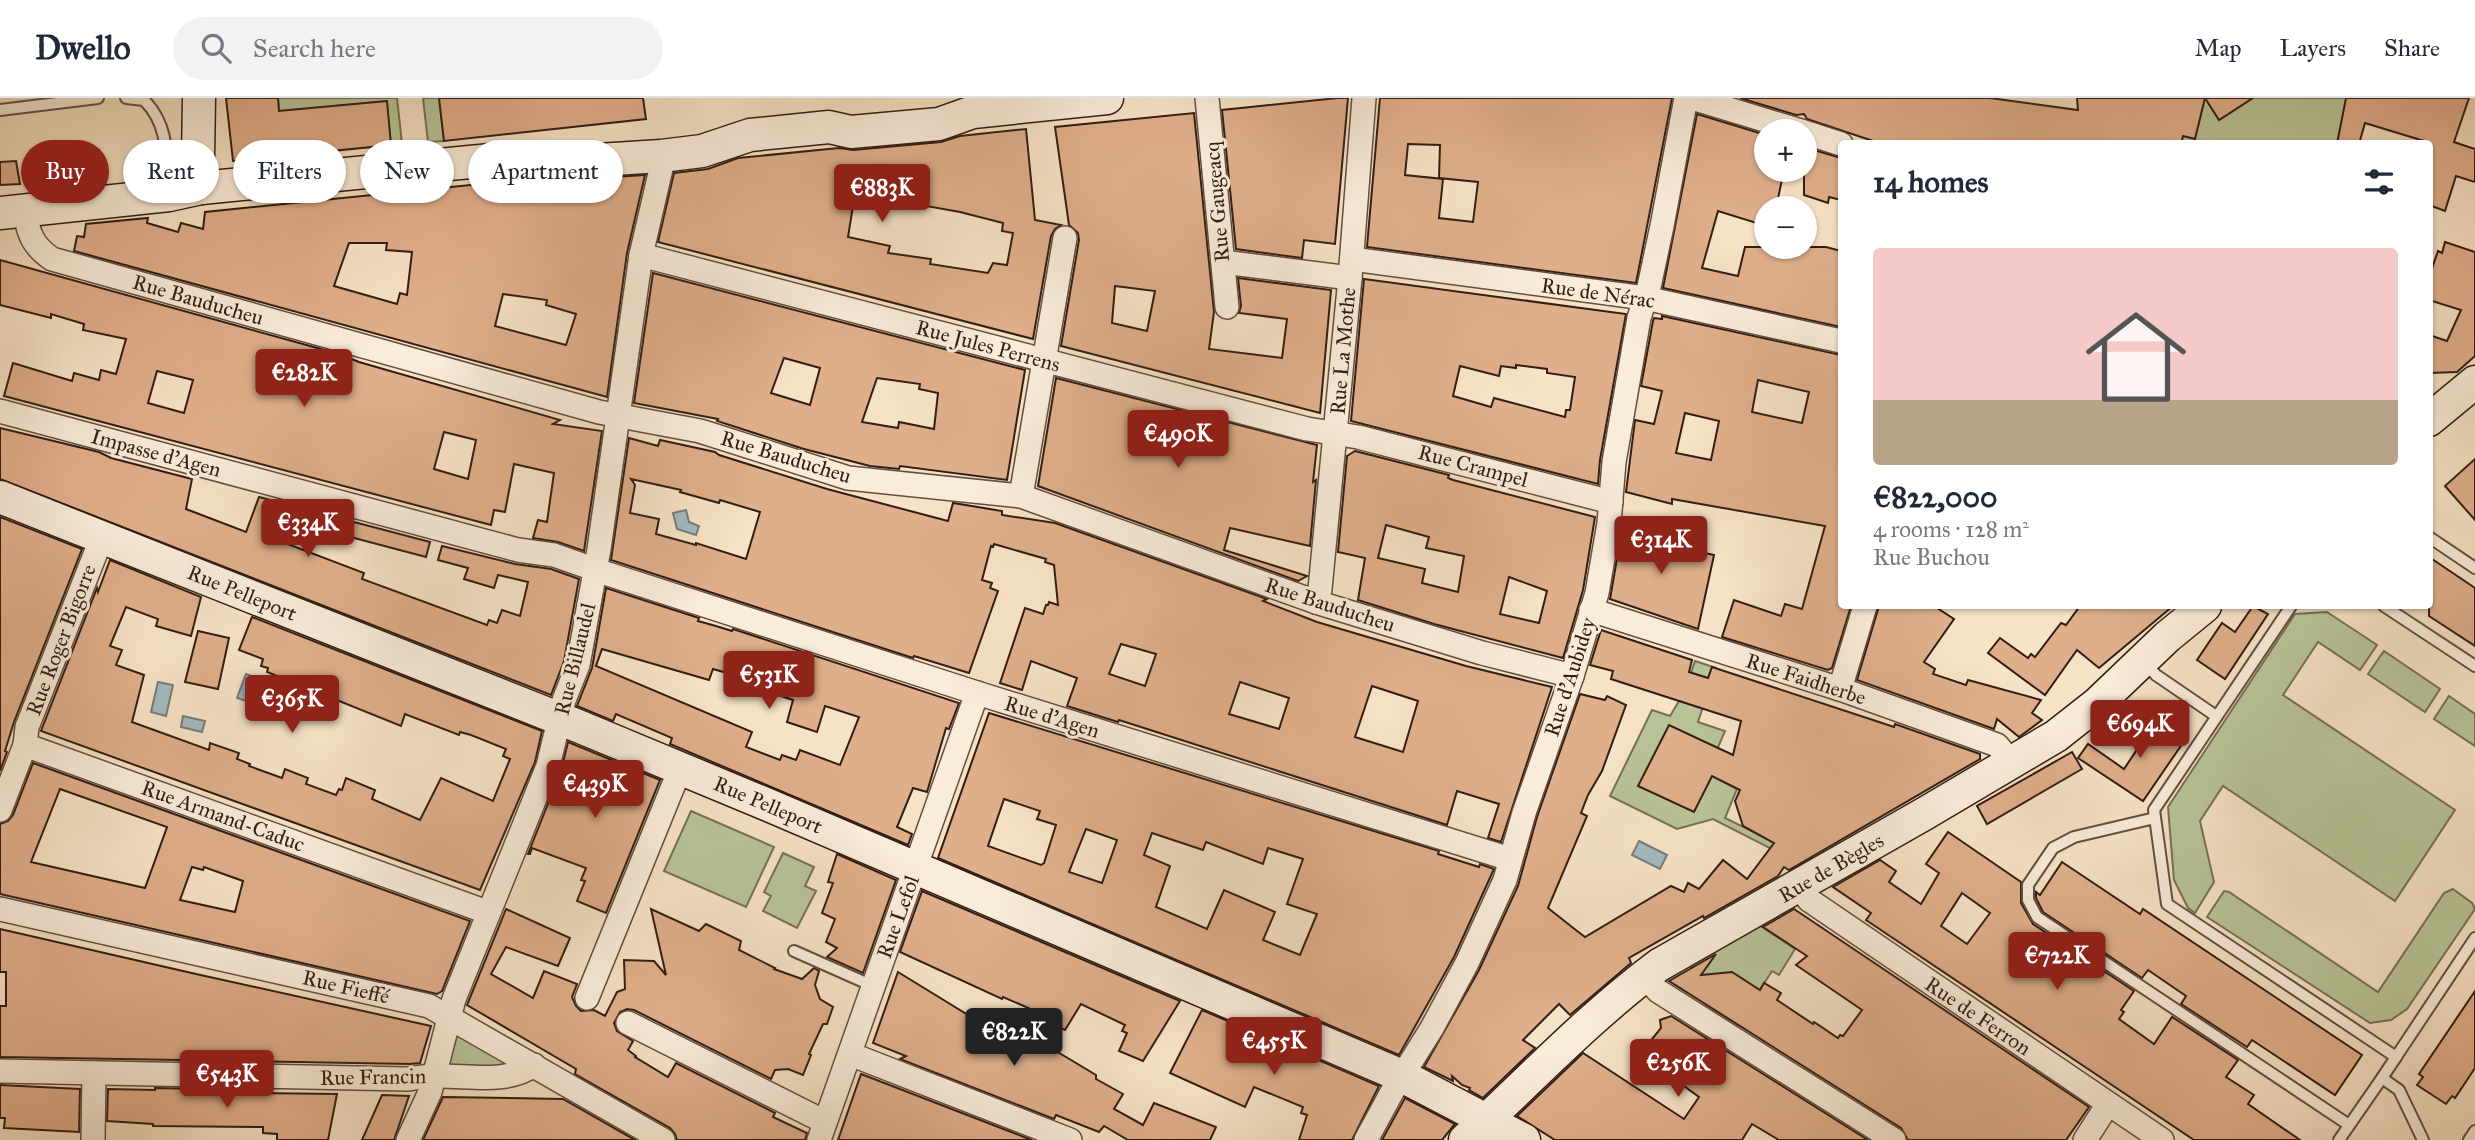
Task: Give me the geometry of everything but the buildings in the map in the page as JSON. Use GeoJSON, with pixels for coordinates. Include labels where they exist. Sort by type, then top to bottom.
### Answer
{"type":"FeatureCollection","features":[{"type":"Feature","properties":{"kind":"street"},"geometry":{"type":"LineString","coordinates":[[198,140],[199,98]]}},
{"type":"Feature","properties":{"kind":"street"},"geometry":{"type":"LineString","coordinates":[[219,185],[501,159],[536,164],[661,156],[702,151],[750,135],[829,127],[851,132],[939,124],[973,112],[1107,98]]}},
{"type":"Feature","properties":{"kind":"street","name":"Rue Gaugeacq"},"geometry":{"type":"LineString","coordinates":[[1208,98],[1227,307]]}},
{"type":"Feature","properties":{"kind":"street","name":"Rue La Mothe"},"geometry":{"type":"LineString","coordinates":[[1316,603],[1320,589],[1336,433],[1364,98]]}},
{"type":"Feature","properties":{"kind":"street","name":"Rue d'Aubidey"},"geometry":{"type":"LineString","coordinates":[[1366,1140],[1467,963],[1505,880],[1572,676],[1597,593],[1611,502],[1614,462],[1639,318],[1676,160],[1686,98]]}},
{"type":"Feature","properties":{"kind":"street"},"geometry":{"type":"LineString","coordinates":[[1692,98],[1760,119]]}},
{"type":"Feature","properties":{"kind":"street"},"geometry":{"type":"LineString","coordinates":[[1817,137],[1838,143]]}},
{"type":"Feature","properties":{"kind":"street","name":"Rue Billaudel"},"geometry":{"type":"LineString","coordinates":[[408,1140],[430,1092],[449,1016],[487,912],[548,766],[564,700],[578,665],[596,570],[641,255],[661,169],[661,156]]}},
{"type":"Feature","properties":{"kind":"street"},"geometry":{"type":"LineString","coordinates":[[17,208],[123,195]]}},
{"type":"Feature","properties":{"kind":"street","name":"Rue Bauducheu"},"geometry":{"type":"LineString","coordinates":[[17,208],[32,242],[52,259],[586,408],[700,431],[848,478],[1021,496],[1316,603],[1482,653],[1572,676]]}},
{"type":"Feature","properties":{"kind":"street"},"geometry":{"type":"LineString","coordinates":[[1021,496],[1065,238]]}},
{"type":"Feature","properties":{"kind":"street","name":"Rue Jules Perrens"},"geometry":{"type":"LineString","coordinates":[[641,255],[1307,429],[1336,433]]}},
{"type":"Feature","properties":{"kind":"street","name":"Rue de Nérac"},"geometry":{"type":"LineString","coordinates":[[1223,262],[1351,269],[1645,298],[1838,340]]}},
{"type":"Feature","properties":{"kind":"street"},"geometry":{"type":"LineString","coordinates":[[2433,411],[2475,382]]}},
{"type":"Feature","properties":{"kind":"street","name":"Impasse d'Agen"},"geometry":{"type":"LineString","coordinates":[[0,411],[519,550],[554,555],[596,570]]}},
{"type":"Feature","properties":{"kind":"street","name":"Rue Crampel"},"geometry":{"type":"LineString","coordinates":[[1336,433],[1611,502]]}},
{"type":"Feature","properties":{"kind":"street","name":"Rue Pelleport"},"geometry":{"type":"LineString","coordinates":[[0,497],[560,719],[915,868],[1402,1076],[1476,1130],[1524,1140]]}},
{"type":"Feature","properties":{"kind":"street","name":"Rue Roger Bigorre"},"geometry":{"type":"LineString","coordinates":[[25,745],[27,727],[102,537]]}},
{"type":"Feature","properties":{"kind":"street","name":"Rue d'Agen"},"geometry":{"type":"LineString","coordinates":[[596,570],[977,693],[1510,859]]}},
{"type":"Feature","properties":{"kind":"street"},"geometry":{"type":"LineString","coordinates":[[1840,689],[1864,609]]}},
{"type":"Feature","properties":{"kind":"street","name":"Rue de Bègles"},"geometry":{"type":"LineString","coordinates":[[1476,1130],[1572,1039],[1659,965],[1799,887],[2056,736],[2098,703],[2202,609]]}},
{"type":"Feature","properties":{"kind":"street","name":"Rue Faidherbe"},"geometry":{"type":"LineString","coordinates":[[1591,610],[1840,689],[1997,745],[2012,762]]}},
{"type":"Feature","properties":{"kind":"street","name":"Rue Lefol"},"geometry":{"type":"LineString","coordinates":[[822,1131],[977,693]]}},
{"type":"Feature","properties":{"kind":"street"},"geometry":{"type":"LineString","coordinates":[[0,810],[25,745]]}},
{"type":"Feature","properties":{"kind":"street","name":"Rue Armand-Caduc"},"geometry":{"type":"LineString","coordinates":[[25,745],[487,912]]}},
{"type":"Feature","properties":{"kind":"street"},"geometry":{"type":"LineString","coordinates":[[587,998],[680,769]]}},
{"type":"Feature","properties":{"kind":"street","name":"Rue de Ferron"},"geometry":{"type":"LineString","coordinates":[[1799,887],[1809,901],[2162,1140]]}},
{"type":"Feature","properties":{"kind":"street","name":"Rue Fieffé"},"geometry":{"type":"LineString","coordinates":[[0,909],[429,1006],[663,1140]]}},
{"type":"Feature","properties":{"kind":"street"},"geometry":{"type":"LineString","coordinates":[[1644,976],[1658,991],[1894,1140]]}},
{"type":"Feature","properties":{"kind":"street"},"geometry":{"type":"LineString","coordinates":[[628,1023],[822,1131]]}},
{"type":"Feature","properties":{"kind":"street"},"geometry":{"type":"LineString","coordinates":[[850,1054],[1070,1140]]}},
{"type":"Feature","properties":{"kind":"street","name":"Rue Francin"},"geometry":{"type":"LineString","coordinates":[[0,1071],[407,1079],[434,1076],[503,1077],[524,1072],[534,1065]]}},
{"type":"Feature","properties":{"kind":"street"},"geometry":{"type":"LineString","coordinates":[[93,1140],[94,1073]]}},
{"type":"Feature","properties":{"kind":"street"},"geometry":{"type":"LineString","coordinates":[[2085,1140],[2108,1104]]}},
{"type":"Feature","properties":{"kind":"lane"},"geometry":{"type":"LineString","coordinates":[[4,110],[26,102],[98,98]]}},
{"type":"Feature","properties":{"kind":"lane"},"geometry":{"type":"LineString","coordinates":[[127,98],[144,100],[161,121],[164,140]]}},
{"type":"Feature","properties":{"kind":"lane"},"geometry":{"type":"LineString","coordinates":[[185,140],[189,98]]}},
{"type":"Feature","properties":{"kind":"lane"},"geometry":{"type":"LineString","coordinates":[[2433,540],[2475,568]]}},
{"type":"Feature","properties":{"kind":"lane"},"geometry":{"type":"LineString","coordinates":[[2289,609],[2154,810],[2167,904],[2396,1058]]}},
{"type":"Feature","properties":{"kind":"lane"},"geometry":{"type":"LineString","coordinates":[[2389,609],[2475,666]]}},
{"type":"Feature","properties":{"kind":"lane"},"geometry":{"type":"LineString","coordinates":[[2143,661],[2156,675],[2216,716]]}},
{"type":"Feature","properties":{"kind":"lane"},"geometry":{"type":"LineString","coordinates":[[2155,818],[2074,837],[2053,848],[2028,885],[2028,900],[2038,917],[2349,1125]]}},
{"type":"Feature","properties":{"kind":"lane"},"geometry":{"type":"LineString","coordinates":[[2339,1140],[2475,938]]}},
{"type":"Feature","properties":{"kind":"lane"},"geometry":{"type":"LineString","coordinates":[[794,951],[873,986]]}},
{"type":"Feature","properties":{"kind":"lane"},"geometry":{"type":"LineString","coordinates":[[2382,1078],[2399,1090],[2423,1140]]}},
{"type":"Feature","properties":{"kind":"lane"},"geometry":{"type":"LineString","coordinates":[[2469,1140],[2475,1131]]}},
{"type":"Feature","properties":{"kind":"green space"},"geometry":{"type":"Polygon","coordinates":[[[278,98],[397,98],[402,140],[390,140],[386,101],[279,111],[278,98]]]}},
{"type":"Feature","properties":{"kind":"green space"},"geometry":{"type":"Polygon","coordinates":[[[423,98],[439,98],[444,140],[428,140],[423,98]]]}},
{"type":"Feature","properties":{"kind":"green space"},"geometry":{"type":"Polygon","coordinates":[[[2192,98],[2347,98],[2338,140],[2182,140],[2192,98]]]}},
{"type":"Feature","properties":{"kind":"green space"},"geometry":{"type":"Polygon","coordinates":[[[2327,612],[2377,645],[2360,670],[2318,642],[2283,695],[2455,810],[2395,901],[2223,786],[2200,821],[2214,882],[2195,913],[2188,908],[2174,880],[2168,807],[2295,614],[2327,612]]]}},
{"type":"Feature","properties":{"kind":"green space"},"geometry":{"type":"Polygon","coordinates":[[[2384,651],[2440,689],[2425,712],[2368,674],[2384,651]]]}},
{"type":"Feature","properties":{"kind":"green space"},"geometry":{"type":"Polygon","coordinates":[[[1695,661],[1716,668],[1698,722],[1725,731],[1707,773],[1737,789],[1725,818],[1809,859],[1802,863],[1777,854],[1713,819],[1677,829],[1610,796],[1652,710],[1670,716],[1685,691],[1695,661]]]}},
{"type":"Feature","properties":{"kind":"green space"},"geometry":{"type":"Polygon","coordinates":[[[2449,696],[2475,714],[2475,746],[2434,719],[2449,696]]]}},
{"type":"Feature","properties":{"kind":"green space"},"geometry":{"type":"Polygon","coordinates":[[[691,811],[774,847],[746,907],[664,871],[691,811]]]}},
{"type":"Feature","properties":{"kind":"green space"},"geometry":{"type":"Polygon","coordinates":[[[783,853],[814,867],[805,886],[816,891],[797,928],[763,911],[771,896],[764,892],[783,853]]]}},
{"type":"Feature","properties":{"kind":"green space"},"geometry":{"type":"Polygon","coordinates":[[[2453,889],[2472,903],[2475,909],[2407,1009],[2391,1020],[2370,1023],[2207,917],[2224,891],[2229,892],[2378,992],[2444,893],[2453,889]]]}},
{"type":"Feature","properties":{"kind":"green space"},"geometry":{"type":"Polygon","coordinates":[[[1759,925],[1795,949],[1779,975],[1772,971],[1738,1025],[1706,1005],[1718,985],[1688,965],[1759,925]]]}},
{"type":"Feature","properties":{"kind":"green space"},"geometry":{"type":"Polygon","coordinates":[[[456,1031],[509,1059],[503,1067],[444,1069],[456,1031]]]}},
{"type":"Feature","properties":{"kind":"water"},"geometry":{"type":"Polygon","coordinates":[[[686,510],[689,522],[699,526],[696,535],[677,529],[673,513],[686,510]]]}},
{"type":"Feature","properties":{"kind":"water"},"geometry":{"type":"Polygon","coordinates":[[[246,674],[257,678],[249,702],[237,698],[246,674]]]}},
{"type":"Feature","properties":{"kind":"water"},"geometry":{"type":"Polygon","coordinates":[[[158,682],[173,685],[166,716],[151,712],[158,682]]]}},
{"type":"Feature","properties":{"kind":"water"},"geometry":{"type":"Polygon","coordinates":[[[183,716],[205,721],[202,732],[181,727],[183,716]]]}},
{"type":"Feature","properties":{"kind":"water"},"geometry":{"type":"Polygon","coordinates":[[[1639,841],[1667,855],[1660,869],[1632,855],[1639,841]]]}}]}
